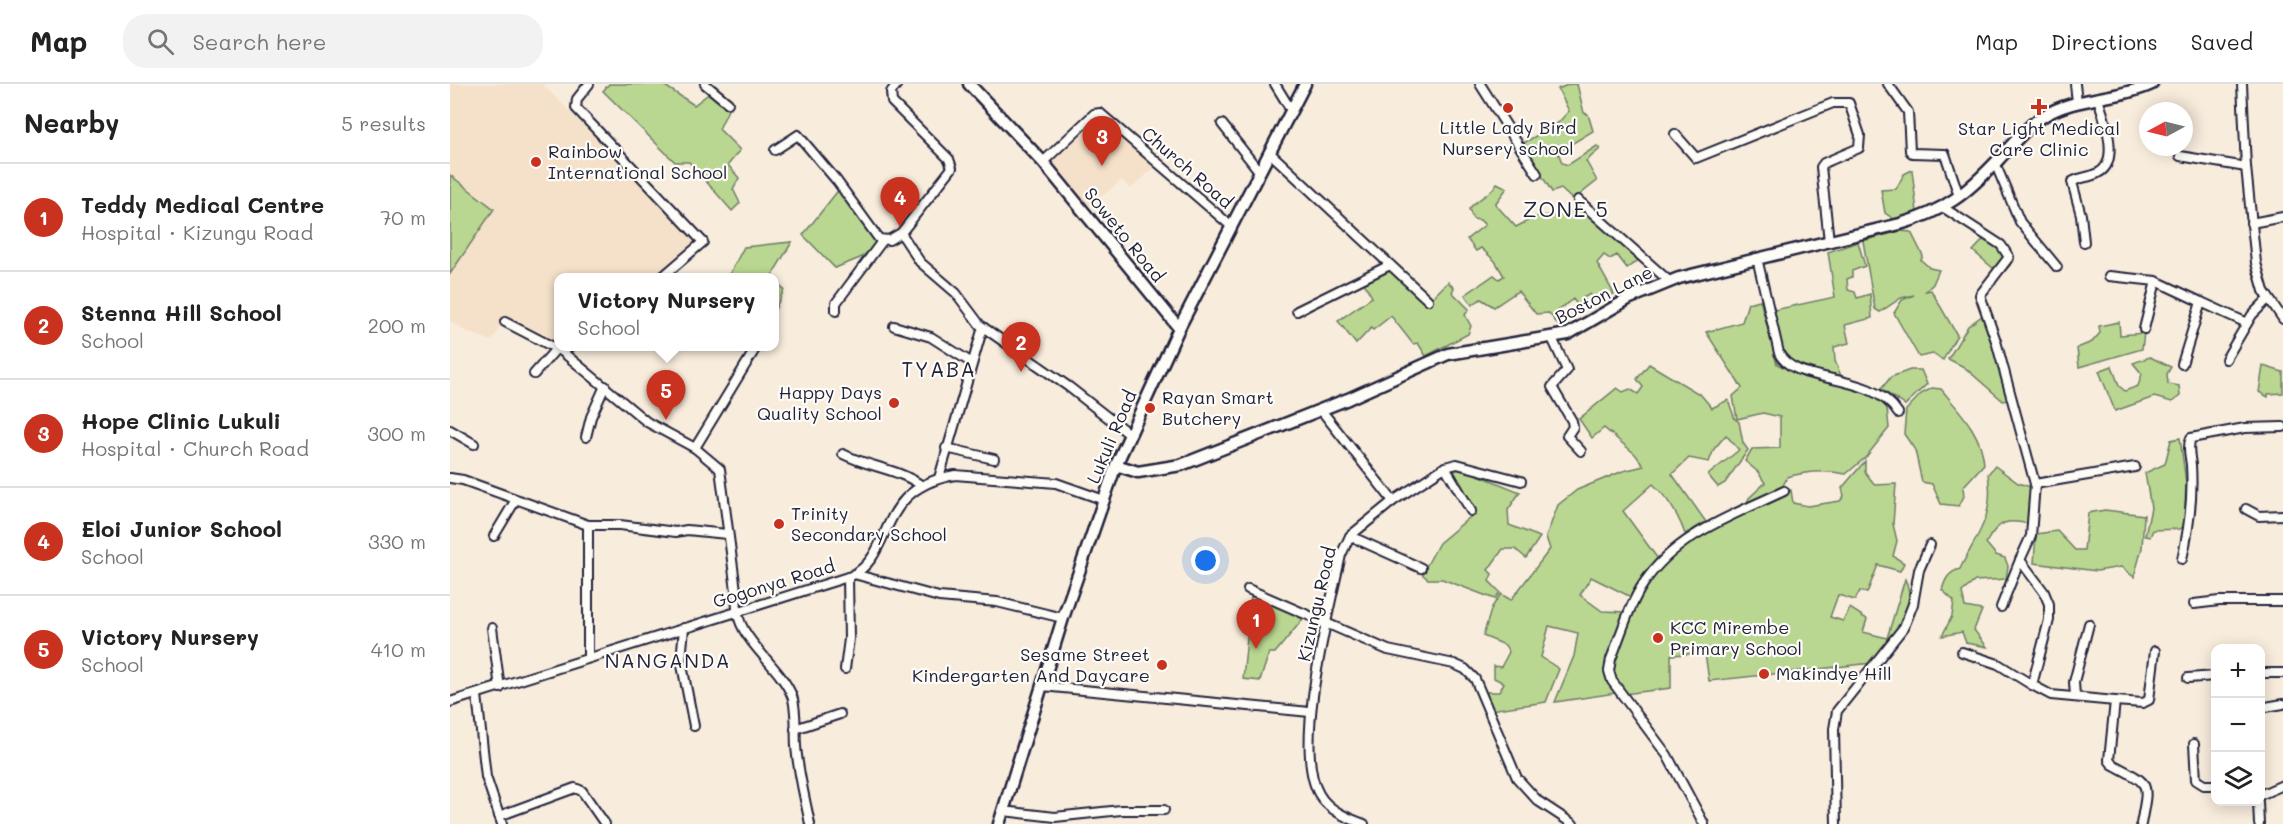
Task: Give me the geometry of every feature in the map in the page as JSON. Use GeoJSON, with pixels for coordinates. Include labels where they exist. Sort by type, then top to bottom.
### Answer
{"type":"FeatureCollection","features":[{"type":"Feature","properties":{"kind":"street"},"geometry":{"type":"LineString","coordinates":[[589,84],[577,99],[576,108],[703,242],[667,273]]}},
{"type":"Feature","properties":{"kind":"street"},"geometry":{"type":"LineString","coordinates":[[705,84],[728,103]]}},
{"type":"Feature","properties":{"kind":"street"},"geometry":{"type":"LineString","coordinates":[[836,310],[836,303],[883,240],[901,234],[952,168],[949,159],[892,102],[891,92],[897,84]]}},
{"type":"Feature","properties":{"kind":"street","name":"Soweto Road"},"geometry":{"type":"LineString","coordinates":[[969,84],[1043,162],[1179,328]]}},
{"type":"Feature","properties":{"kind":"street"},"geometry":{"type":"LineString","coordinates":[[1275,84],[1291,110]]}},
{"type":"Feature","properties":{"kind":"street","name":"Lukuli Road"},"geometry":{"type":"LineString","coordinates":[[999,824],[1063,618],[1116,465],[1179,328],[1305,84]]}},
{"type":"Feature","properties":{"kind":"street"},"geometry":{"type":"LineString","coordinates":[[1480,84],[1537,174]]}},
{"type":"Feature","properties":{"kind":"street"},"geometry":{"type":"LineString","coordinates":[[1888,84],[1908,112],[1910,151],[1912,153],[1945,154],[1959,196]]}},
{"type":"Feature","properties":{"kind":"street"},"geometry":{"type":"LineString","coordinates":[[2075,84],[2077,102]]}},
{"type":"Feature","properties":{"kind":"street","name":"Boston Lane"},"geometry":{"type":"LineString","coordinates":[[1116,465],[1138,472],[1181,465],[1321,410],[1448,354],[1568,334],[1630,298],[1669,281],[1908,222],[1944,208],[1995,163],[2029,126],[2052,112],[2077,102],[2120,96],[2152,84]]}},
{"type":"Feature","properties":{"kind":"street"},"geometry":{"type":"LineString","coordinates":[[2242,84],[2246,167],[2259,281],[2268,299],[2283,319]]}},
{"type":"Feature","properties":{"kind":"street"},"geometry":{"type":"LineString","coordinates":[[2084,242],[2081,215],[2072,182],[2100,173],[2108,160],[2108,130],[2098,99]]}},
{"type":"Feature","properties":{"kind":"street"},"geometry":{"type":"LineString","coordinates":[[1675,134],[1696,158],[1839,101],[1850,103],[1860,135],[1859,148],[1824,163],[1821,167],[1829,241]]}},
{"type":"Feature","properties":{"kind":"street","name":"Church Road"},"geometry":{"type":"LineString","coordinates":[[1043,162],[1094,114],[1100,113],[1231,226]]}},
{"type":"Feature","properties":{"kind":"street"},"geometry":{"type":"LineString","coordinates":[[1222,124],[1259,171]]}},
{"type":"Feature","properties":{"kind":"street"},"geometry":{"type":"LineString","coordinates":[[775,150],[798,135],[837,181],[874,233],[883,240]]}},
{"type":"Feature","properties":{"kind":"street"},"geometry":{"type":"LineString","coordinates":[[1269,152],[1428,300]]}},
{"type":"Feature","properties":{"kind":"street"},"geometry":{"type":"LineString","coordinates":[[2180,156],[2246,167]]}},
{"type":"Feature","properties":{"kind":"street"},"geometry":{"type":"LineString","coordinates":[[1995,163],[2020,222],[2057,267]]}},
{"type":"Feature","properties":{"kind":"street"},"geometry":{"type":"LineString","coordinates":[[1578,200],[1669,281]]}},
{"type":"Feature","properties":{"kind":"street"},"geometry":{"type":"LineString","coordinates":[[1944,208],[2001,244],[2008,252],[2008,259],[1980,295],[1996,341],[2035,484],[2031,536],[2001,607]]}},
{"type":"Feature","properties":{"kind":"street"},"geometry":{"type":"LineString","coordinates":[[2251,223],[2283,217]]}},
{"type":"Feature","properties":{"kind":"street"},"geometry":{"type":"LineString","coordinates":[[901,234],[924,266],[956,293],[983,327],[1069,387],[1129,434]]}},
{"type":"Feature","properties":{"kind":"street"},"geometry":{"type":"LineString","coordinates":[[1757,258],[1779,353],[1785,363],[1797,369],[1863,386],[1892,403],[1898,413]]}},
{"type":"Feature","properties":{"kind":"street"},"geometry":{"type":"LineString","coordinates":[[1297,311],[1390,265]]}},
{"type":"Feature","properties":{"kind":"street"},"geometry":{"type":"LineString","coordinates":[[2109,276],[2156,281],[2247,323]]}},
{"type":"Feature","properties":{"kind":"street"},"geometry":{"type":"LineString","coordinates":[[2144,329],[2156,281]]}},
{"type":"Feature","properties":{"kind":"street"},"geometry":{"type":"LineString","coordinates":[[2226,359],[2247,323],[2268,299]]}},
{"type":"Feature","properties":{"kind":"street"},"geometry":{"type":"LineString","coordinates":[[2182,364],[2201,302]]}},
{"type":"Feature","properties":{"kind":"street"},"geometry":{"type":"LineString","coordinates":[[505,322],[554,348]]}},
{"type":"Feature","properties":{"kind":"street"},"geometry":{"type":"LineString","coordinates":[[894,326],[931,337],[972,363]]}},
{"type":"Feature","properties":{"kind":"street"},"geometry":{"type":"LineString","coordinates":[[939,478],[983,327]]}},
{"type":"Feature","properties":{"kind":"street"},"geometry":{"type":"LineString","coordinates":[[1552,338],[1567,370],[1552,387],[1572,421],[1573,427],[1566,436],[1581,451]]}},
{"type":"Feature","properties":{"kind":"street"},"geometry":{"type":"LineString","coordinates":[[534,374],[560,351],[648,422],[695,448],[720,469],[737,598],[735,612],[748,635],[785,682],[793,698],[795,729],[810,824]]}},
{"type":"Feature","properties":{"kind":"street"},"geometry":{"type":"LineString","coordinates":[[695,448],[754,351]]}},
{"type":"Feature","properties":{"kind":"street"},"geometry":{"type":"LineString","coordinates":[[585,437],[605,386]]}},
{"type":"Feature","properties":{"kind":"street"},"geometry":{"type":"LineString","coordinates":[[1321,410],[1393,501]]}},
{"type":"Feature","properties":{"kind":"street"},"geometry":{"type":"LineString","coordinates":[[2182,559],[2188,526],[2191,469],[2189,442],[2191,438],[2196,435],[2245,428],[2283,427]]}},
{"type":"Feature","properties":{"kind":"street"},"geometry":{"type":"LineString","coordinates":[[450,430],[474,444]]}},
{"type":"Feature","properties":{"kind":"street"},"geometry":{"type":"LineString","coordinates":[[946,448],[994,459]]}},
{"type":"Feature","properties":{"kind":"street"},"geometry":{"type":"LineString","coordinates":[[843,454],[877,469],[912,478],[922,486]]}},
{"type":"Feature","properties":{"kind":"street"},"geometry":{"type":"LineString","coordinates":[[1471,511],[1445,467],[1460,464],[1521,481]]}},
{"type":"Feature","properties":{"kind":"street","name":"Kizungu Road"},"geometry":{"type":"LineString","coordinates":[[1364,824],[1331,808],[1318,792],[1312,762],[1310,712],[1341,555],[1350,536],[1393,501],[1445,467]]}},
{"type":"Feature","properties":{"kind":"street"},"geometry":{"type":"LineString","coordinates":[[2035,484],[2135,467]]}},
{"type":"Feature","properties":{"kind":"street","name":"Gogonya Road"},"geometry":{"type":"LineString","coordinates":[[450,702],[851,576],[864,567],[899,504],[922,486],[939,478],[955,475],[1056,483],[1104,500]]}},
{"type":"Feature","properties":{"kind":"street"},"geometry":{"type":"LineString","coordinates":[[450,478],[463,480],[515,501],[588,525],[620,525],[676,532],[687,530],[727,534]]}},
{"type":"Feature","properties":{"kind":"street"},"geometry":{"type":"LineString","coordinates":[[1704,824],[1667,755],[1612,681],[1609,671],[1611,659],[1642,585],[1671,550],[1692,535],[1785,491]]}},
{"type":"Feature","properties":{"kind":"street"},"geometry":{"type":"LineString","coordinates":[[494,536],[515,501]]}},
{"type":"Feature","properties":{"kind":"street"},"geometry":{"type":"LineString","coordinates":[[2246,510],[2259,516],[2283,515]]}},
{"type":"Feature","properties":{"kind":"street"},"geometry":{"type":"LineString","coordinates":[[588,525],[588,658]]}},
{"type":"Feature","properties":{"kind":"street"},"geometry":{"type":"LineString","coordinates":[[1350,536],[1421,568]]}},
{"type":"Feature","properties":{"kind":"street"},"geometry":{"type":"LineString","coordinates":[[1836,824],[1834,729],[1837,711],[1904,627],[1913,604],[1919,570],[1930,545]]}},
{"type":"Feature","properties":{"kind":"street"},"geometry":{"type":"LineString","coordinates":[[2020,560],[2044,592],[2049,604],[2049,620],[2032,684]]}},
{"type":"Feature","properties":{"kind":"street"},"geometry":{"type":"LineString","coordinates":[[845,669],[849,639],[851,576],[939,597],[997,602],[1063,618]]}},
{"type":"Feature","properties":{"kind":"street"},"geometry":{"type":"LineString","coordinates":[[1248,589],[1326,625],[1388,650],[1454,664],[1465,669],[1475,680],[1517,778],[1538,801],[1573,824]]}},
{"type":"Feature","properties":{"kind":"street"},"geometry":{"type":"LineString","coordinates":[[2193,604],[2219,601],[2283,601]]}},
{"type":"Feature","properties":{"kind":"street"},"geometry":{"type":"LineString","coordinates":[[2075,696],[2074,682],[2089,624]]}},
{"type":"Feature","properties":{"kind":"street"},"geometry":{"type":"LineString","coordinates":[[492,628],[500,688]]}},
{"type":"Feature","properties":{"kind":"street"},"geometry":{"type":"LineString","coordinates":[[684,628],[681,660],[694,726]]}},
{"type":"Feature","properties":{"kind":"street"},"geometry":{"type":"LineString","coordinates":[[1962,652],[1998,664],[2051,695],[2143,703],[2148,700],[2155,651]]}},
{"type":"Feature","properties":{"kind":"street"},"geometry":{"type":"LineString","coordinates":[[2265,673],[2283,673]]}},
{"type":"Feature","properties":{"kind":"street"},"geometry":{"type":"LineString","coordinates":[[2188,678],[2211,676]]}},
{"type":"Feature","properties":{"kind":"street"},"geometry":{"type":"LineString","coordinates":[[1042,686],[1310,712]]}},
{"type":"Feature","properties":{"kind":"street"},"geometry":{"type":"LineString","coordinates":[[477,695],[486,777],[501,820],[575,788],[582,791],[605,824]]}},
{"type":"Feature","properties":{"kind":"street"},"geometry":{"type":"LineString","coordinates":[[2115,701],[2109,760],[2115,766],[2140,778],[2145,784],[2141,824]]}},
{"type":"Feature","properties":{"kind":"street"},"geometry":{"type":"LineString","coordinates":[[2265,707],[2283,704]]}},
{"type":"Feature","properties":{"kind":"street"},"geometry":{"type":"LineString","coordinates":[[795,729],[840,714]]}},
{"type":"Feature","properties":{"kind":"street"},"geometry":{"type":"LineString","coordinates":[[2194,744],[2196,780],[2204,785],[2211,785]]}},
{"type":"Feature","properties":{"kind":"street"},"geometry":{"type":"LineString","coordinates":[[2265,793],[2283,785]]}},
{"type":"Feature","properties":{"kind":"street"},"geometry":{"type":"LineString","coordinates":[[2258,806],[2259,824]]}},
{"type":"Feature","properties":{"kind":"street"},"geometry":{"type":"LineString","coordinates":[[1003,811],[1055,817],[1121,810],[1164,810]]}},
{"type":"Feature","properties":{"kind":"shaded area","name":"Rainbow International School"},"geometry":{"type":"Polygon","coordinates":[[[450,84],[542,84],[700,240],[661,273],[554,273],[554,345],[504,320],[492,341],[467,332],[450,321],[450,84]]]}},
{"type":"Feature","properties":{"kind":"shaded area"},"geometry":{"type":"Polygon","coordinates":[[[1101,121],[1154,168],[1131,189],[1122,180],[1087,208],[1052,162],[1095,122],[1101,121]]]}},
{"type":"Feature","properties":{"kind":"green space"},"geometry":{"type":"Polygon","coordinates":[[[609,84],[662,84],[694,105],[711,92],[728,110],[719,129],[740,150],[728,165],[739,178],[733,189],[740,203],[732,211],[689,162],[675,162],[603,91],[609,84]]]}},
{"type":"Feature","properties":{"kind":"green space"},"geometry":{"type":"Polygon","coordinates":[[[1577,84],[1584,113],[1588,114],[1593,131],[1558,152],[1562,163],[1568,165],[1597,146],[1600,149],[1586,161],[1597,181],[1573,200],[1561,189],[1552,192],[1522,144],[1558,123],[1569,111],[1558,89],[1577,84]]]}},
{"type":"Feature","properties":{"kind":"green space"},"geometry":{"type":"Polygon","coordinates":[[[1912,170],[1917,212],[1895,220],[1885,213],[1881,190],[1896,189],[1904,174],[1912,170]]]}},
{"type":"Feature","properties":{"kind":"green space"},"geometry":{"type":"Polygon","coordinates":[[[450,175],[494,209],[450,274],[450,175]]]}},
{"type":"Feature","properties":{"kind":"green space"},"geometry":{"type":"Polygon","coordinates":[[[1497,183],[1507,188],[1495,204],[1516,227],[1535,217],[1566,213],[1578,207],[1639,260],[1627,268],[1617,255],[1610,259],[1604,255],[1597,263],[1614,294],[1603,299],[1598,296],[1593,298],[1590,294],[1583,298],[1589,305],[1581,310],[1573,299],[1556,312],[1565,323],[1559,326],[1549,313],[1536,314],[1518,291],[1494,307],[1481,299],[1472,305],[1465,295],[1494,275],[1499,279],[1504,276],[1495,261],[1481,248],[1476,251],[1467,239],[1485,225],[1480,220],[1473,219],[1469,209],[1497,183]]]}},
{"type":"Feature","properties":{"kind":"green space"},"geometry":{"type":"Polygon","coordinates":[[[840,188],[880,243],[860,258],[835,268],[803,235],[840,188]]]}},
{"type":"Feature","properties":{"kind":"green space"},"geometry":{"type":"Polygon","coordinates":[[[1900,231],[1911,232],[1923,256],[1921,260],[1930,268],[1939,270],[1933,284],[1926,291],[1931,290],[1957,335],[1943,360],[1933,354],[1919,357],[1894,313],[1902,300],[1914,295],[1901,298],[1880,312],[1875,309],[1863,241],[1900,231]]]}},
{"type":"Feature","properties":{"kind":"green space"},"geometry":{"type":"Polygon","coordinates":[[[1984,239],[2013,256],[2014,261],[2001,275],[1973,251],[1984,239]]]}},
{"type":"Feature","properties":{"kind":"green space"},"geometry":{"type":"Polygon","coordinates":[[[792,242],[773,273],[730,273],[744,247],[792,242]]]}},
{"type":"Feature","properties":{"kind":"green space"},"geometry":{"type":"Polygon","coordinates":[[[1858,242],[1865,266],[1852,271],[1852,277],[1847,279],[1848,290],[1855,292],[1857,298],[1870,294],[1872,318],[1845,325],[1849,343],[1834,347],[1835,361],[1841,376],[1808,369],[1790,361],[1781,344],[1774,310],[1835,297],[1828,252],[1858,242]]]}},
{"type":"Feature","properties":{"kind":"green space"},"geometry":{"type":"Polygon","coordinates":[[[1393,269],[1427,303],[1448,282],[1454,288],[1452,292],[1469,309],[1465,315],[1471,326],[1468,334],[1426,356],[1418,343],[1413,344],[1391,316],[1373,330],[1371,328],[1356,344],[1338,321],[1372,297],[1364,283],[1393,269]]]}},
{"type":"Feature","properties":{"kind":"green space"},"geometry":{"type":"Polygon","coordinates":[[[779,285],[784,290],[779,301],[779,285]]]}},
{"type":"Feature","properties":{"kind":"green space"},"geometry":{"type":"Polygon","coordinates":[[[1760,300],[1777,364],[1805,378],[1862,388],[1880,399],[1887,408],[1889,428],[1866,457],[1846,474],[1816,472],[1787,477],[1783,486],[1746,505],[1749,498],[1765,483],[1758,472],[1745,461],[1752,449],[1780,448],[1780,417],[1763,413],[1737,419],[1733,396],[1742,388],[1706,332],[1742,322],[1748,303],[1760,300]]]}},
{"type":"Feature","properties":{"kind":"green space"},"geometry":{"type":"Polygon","coordinates":[[[1982,316],[1987,322],[2008,400],[2003,401],[1964,367],[1948,359],[1968,326],[1982,316]]]}},
{"type":"Feature","properties":{"kind":"green space"},"geometry":{"type":"Polygon","coordinates":[[[2119,322],[2120,335],[2144,333],[2142,349],[2079,367],[2077,348],[2092,342],[2100,333],[2099,326],[2119,322]]]}},
{"type":"Feature","properties":{"kind":"green space"},"geometry":{"type":"Polygon","coordinates":[[[2150,357],[2171,367],[2167,374],[2168,384],[2179,386],[2180,396],[2172,402],[2154,397],[2115,411],[2099,371],[2112,366],[2119,386],[2125,391],[2138,386],[2142,374],[2133,363],[2150,357]]]}},
{"type":"Feature","properties":{"kind":"green space"},"geometry":{"type":"Polygon","coordinates":[[[1649,364],[1701,395],[1712,408],[1728,400],[1735,419],[1739,422],[1743,443],[1748,450],[1725,483],[1718,487],[1708,475],[1739,450],[1726,435],[1714,449],[1709,462],[1689,458],[1672,474],[1706,522],[1685,534],[1672,507],[1653,484],[1623,511],[1658,559],[1631,597],[1591,577],[1580,595],[1602,611],[1627,612],[1608,658],[1605,676],[1616,693],[1555,702],[1574,656],[1578,633],[1549,626],[1541,657],[1559,669],[1546,702],[1490,710],[1484,692],[1499,692],[1504,683],[1494,678],[1494,666],[1501,667],[1509,652],[1505,645],[1483,636],[1492,607],[1501,594],[1511,600],[1550,549],[1546,537],[1558,505],[1577,490],[1623,471],[1644,466],[1635,454],[1604,428],[1592,438],[1579,419],[1617,388],[1623,392],[1630,389],[1638,394],[1643,387],[1637,379],[1649,364]]]}},
{"type":"Feature","properties":{"kind":"green space"},"geometry":{"type":"Polygon","coordinates":[[[2263,366],[2283,372],[2283,393],[2268,394],[2268,397],[2259,392],[2263,366]]]}},
{"type":"Feature","properties":{"kind":"green space"},"geometry":{"type":"Polygon","coordinates":[[[1910,370],[1921,370],[1927,384],[1905,405],[1881,389],[1891,377],[1910,370]]]}},
{"type":"Feature","properties":{"kind":"green space"},"geometry":{"type":"Polygon","coordinates":[[[1932,388],[1941,389],[1962,415],[1975,433],[1982,453],[1984,464],[1963,487],[1964,496],[1959,506],[1941,504],[1932,484],[1922,482],[1915,450],[1904,434],[1906,410],[1921,394],[1932,388]]]}},
{"type":"Feature","properties":{"kind":"green space"},"geometry":{"type":"Polygon","coordinates":[[[2180,438],[2186,483],[2184,526],[2180,529],[2153,530],[2150,537],[2145,536],[2151,508],[2145,473],[2165,464],[2171,440],[2180,438]]]}},
{"type":"Feature","properties":{"kind":"green space"},"geometry":{"type":"Polygon","coordinates":[[[1865,461],[1865,472],[1875,485],[1896,484],[1893,524],[1897,541],[1893,556],[1904,563],[1900,571],[1878,565],[1867,593],[1860,591],[1855,600],[1838,595],[1830,617],[1843,621],[1850,608],[1867,619],[1863,632],[1887,638],[1905,579],[1909,591],[1906,613],[1901,624],[1872,663],[1709,681],[1705,653],[1671,655],[1671,688],[1624,694],[1612,671],[1613,661],[1647,583],[1673,551],[1717,526],[1791,490],[1793,503],[1808,506],[1840,501],[1844,496],[1842,488],[1865,461]]]}},
{"type":"Feature","properties":{"kind":"green space"},"geometry":{"type":"Polygon","coordinates":[[[1995,466],[2018,483],[2031,487],[2033,525],[2011,522],[1995,529],[1986,543],[1996,555],[2005,558],[2008,566],[2006,579],[1975,581],[1962,592],[1965,607],[1982,610],[1974,630],[1987,647],[1966,643],[1962,632],[1942,636],[1952,616],[1954,601],[1942,590],[1948,576],[1960,569],[1983,524],[1989,502],[1988,474],[1995,466]]]}},
{"type":"Feature","properties":{"kind":"green space"},"geometry":{"type":"Polygon","coordinates":[[[1461,468],[1520,492],[1508,510],[1509,525],[1540,537],[1526,558],[1515,549],[1503,549],[1488,570],[1492,574],[1489,581],[1500,592],[1495,599],[1442,579],[1428,579],[1422,574],[1439,543],[1476,512],[1454,471],[1461,468]]]}},
{"type":"Feature","properties":{"kind":"green space"},"geometry":{"type":"Polygon","coordinates":[[[2105,510],[2144,515],[2142,548],[2134,577],[2121,567],[2097,571],[2034,563],[2036,534],[2057,531],[2075,550],[2084,550],[2088,513],[2105,510]]]}},
{"type":"Feature","properties":{"kind":"green space"},"geometry":{"type":"Polygon","coordinates":[[[1251,596],[1303,619],[1275,653],[1269,653],[1260,681],[1243,679],[1251,596]]]}},
{"type":"Feature","properties":{"kind":"place","name":"Star Light Medical Care Clinic"},"geometry":{"type":"Point","coordinates":[2039,107]}},
{"type":"Feature","properties":{"kind":"place","name":"Little Lady Bird Nursery school"},"geometry":{"type":"Point","coordinates":[1508,108]}},
{"type":"Feature","properties":{"kind":"place","name":"Rainbow International School"},"geometry":{"type":"Point","coordinates":[536,162]}},
{"type":"Feature","properties":{"kind":"place","name":"Hope Clinic Lukuli"},"geometry":{"type":"Point","coordinates":[1102,166]}},
{"type":"Feature","properties":{"kind":"place","name":"Eloi Junior School"},"geometry":{"type":"Point","coordinates":[900,227]}},
{"type":"Feature","properties":{"kind":"place","name":"Stenna Hill School"},"geometry":{"type":"Point","coordinates":[1021,372]}},
{"type":"Feature","properties":{"kind":"place","name":"Happy Days Quality School"},"geometry":{"type":"Point","coordinates":[894,403]}},
{"type":"Feature","properties":{"kind":"place","name":"Rayan Smart Butchery"},"geometry":{"type":"Point","coordinates":[1150,408]}},
{"type":"Feature","properties":{"kind":"place","name":"Victory Nursery"},"geometry":{"type":"Point","coordinates":[666,420]}},
{"type":"Feature","properties":{"kind":"place","name":"Trinity Secondary School"},"geometry":{"type":"Point","coordinates":[779,524]}},
{"type":"Feature","properties":{"kind":"place","name":"KCC Mirembe Primary School"},"geometry":{"type":"Point","coordinates":[1658,638]}},
{"type":"Feature","properties":{"kind":"place","name":"Teddy Medical Centre"},"geometry":{"type":"Point","coordinates":[1256,649]}},
{"type":"Feature","properties":{"kind":"place","name":"Sesame Street Kindergarten And Daycare"},"geometry":{"type":"Point","coordinates":[1162,665]}},
{"type":"Feature","properties":{"kind":"place","name":"Makindye Hill"},"geometry":{"type":"Point","coordinates":[1764,674]}},
{"type":"Feature","properties":{"kind":"district","name":"ZONE 5"},"geometry":{"type":"Point","coordinates":[1566,210]}},
{"type":"Feature","properties":{"kind":"district","name":"TYABA"},"geometry":{"type":"Point","coordinates":[939,370]}},
{"type":"Feature","properties":{"kind":"district","name":"NANGANDA"},"geometry":{"type":"Point","coordinates":[668,661]}}]}
